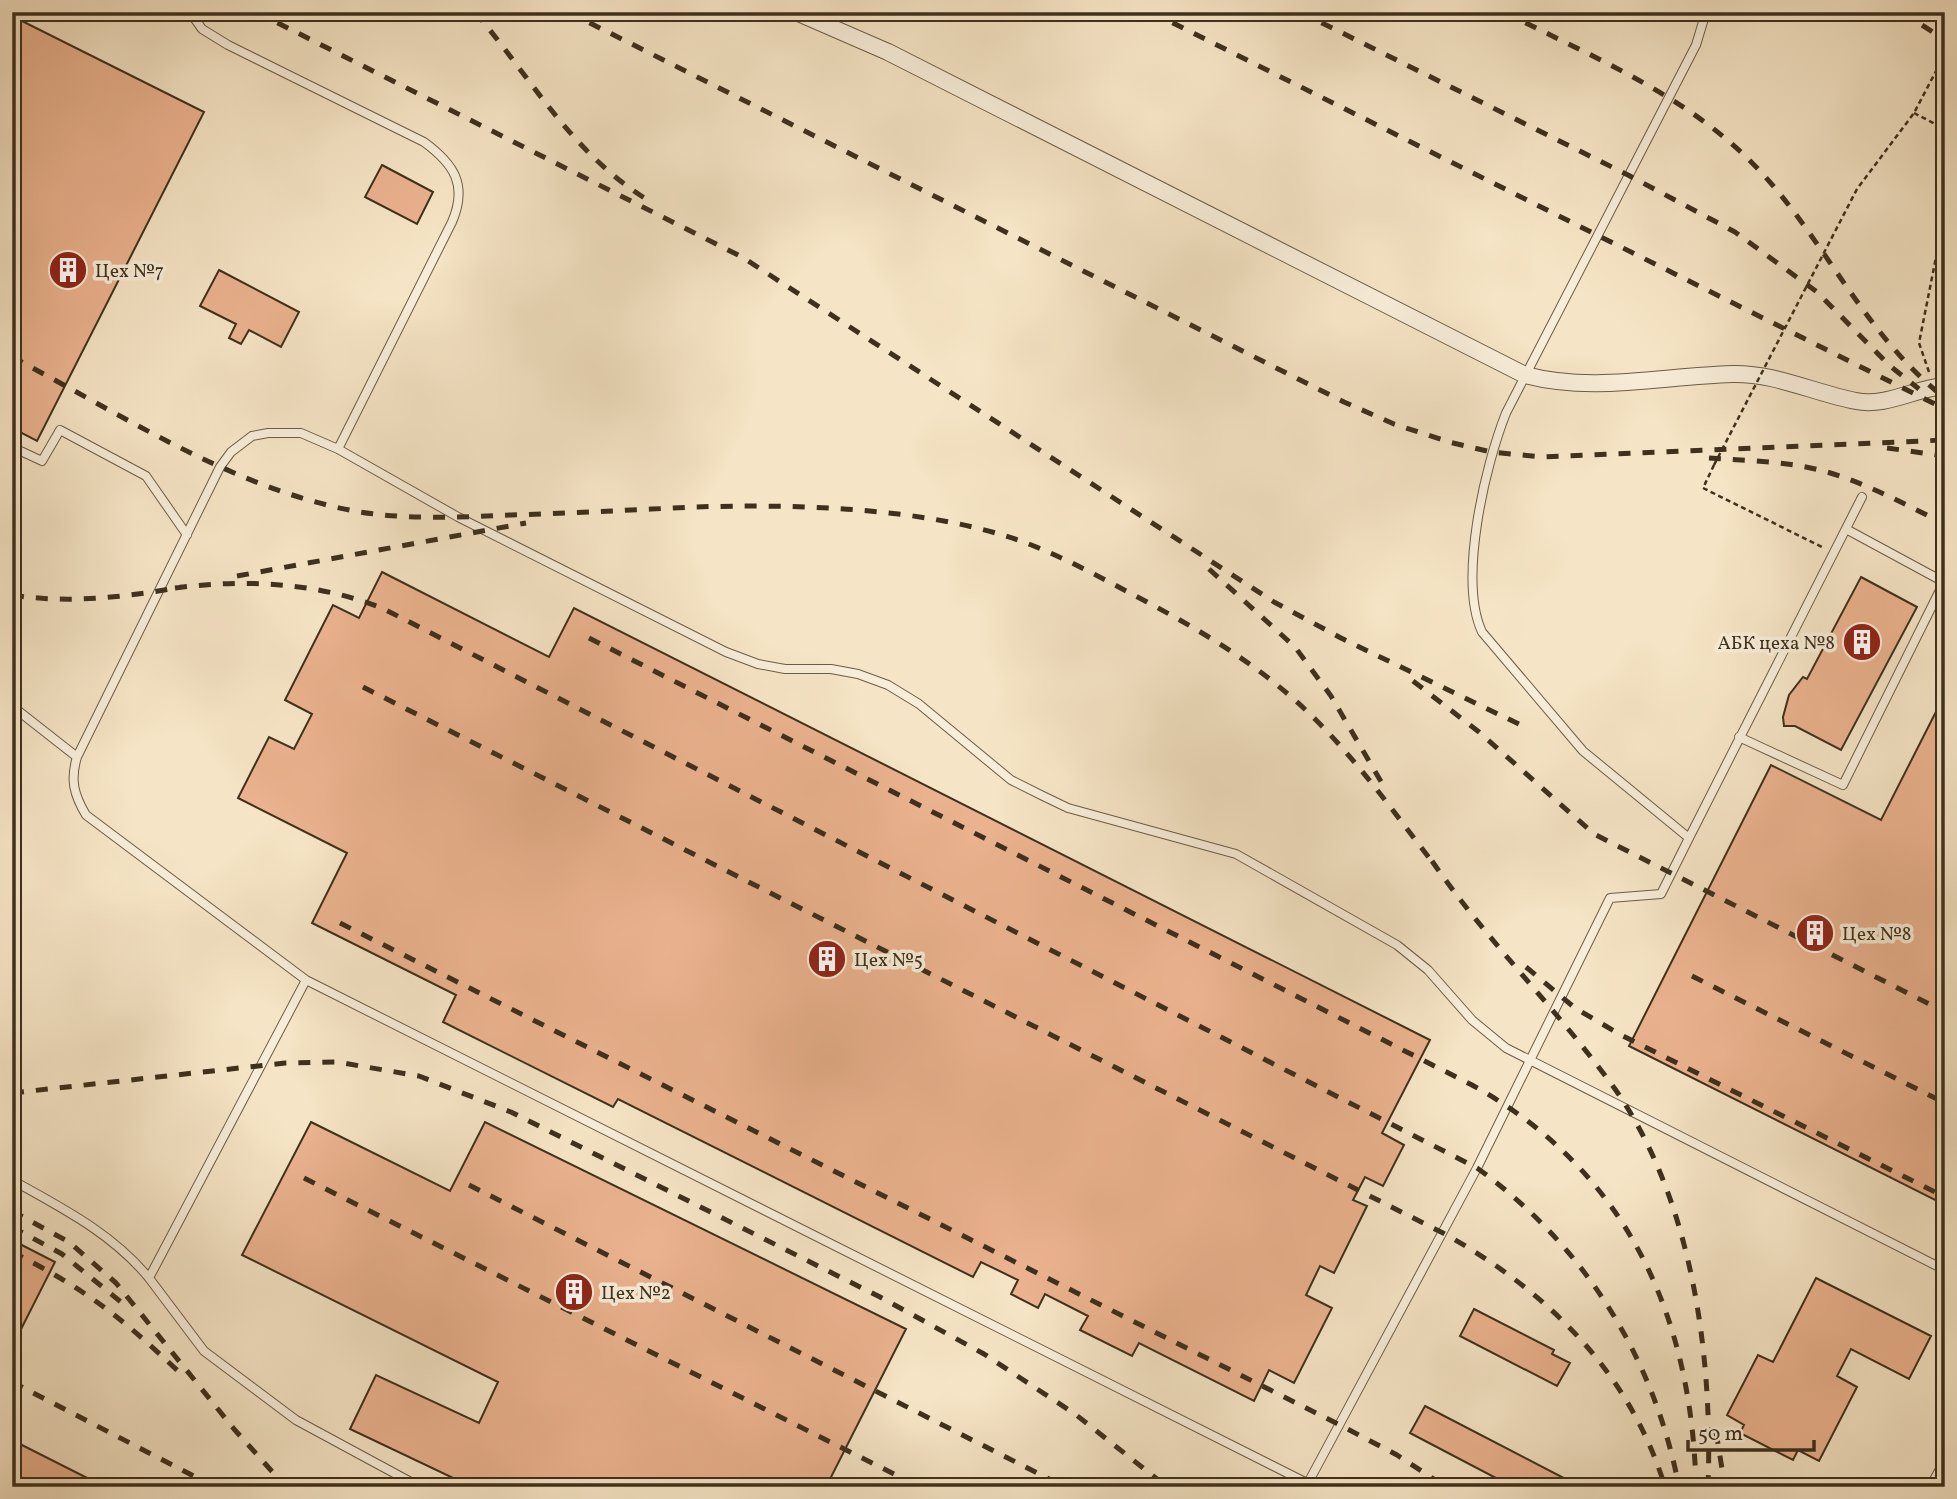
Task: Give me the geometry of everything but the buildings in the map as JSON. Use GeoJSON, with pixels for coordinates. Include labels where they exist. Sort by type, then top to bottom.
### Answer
{"type":"FeatureCollection","features":[{"type":"Feature","properties":{"kind":"street"},"geometry":{"type":"LineString","coordinates":[[796,12],[888,52],[1525,375],[1578,384],[1734,374],[1763,376],[1857,401],[1875,402],[1945,386]]}},
{"type":"Feature","properties":{"kind":"lane"},"geometry":{"type":"LineString","coordinates":[[190,12],[202,29],[220,41],[424,142],[449,163],[458,175],[461,192],[456,215],[338,449]]}},
{"type":"Feature","properties":{"kind":"lane"},"geometry":{"type":"LineString","coordinates":[[1689,838],[1583,751],[1494,648],[1474,614],[1472,592],[1485,476],[1506,413],[1696,45],[1706,12]]}},
{"type":"Feature","properties":{"kind":"lane"},"geometry":{"type":"LineString","coordinates":[[12,447],[42,461],[60,430],[146,476],[187,535]]}},
{"type":"Feature","properties":{"kind":"lane"},"geometry":{"type":"LineString","coordinates":[[1862,497],[1661,894],[1610,898],[1528,1060],[1460,1200],[1311,1485],[306,980],[86,815],[76,797],[72,775],[77,757],[220,467],[241,443],[252,436],[284,431],[302,433],[338,449],[458,517],[726,652],[758,664],[785,669],[831,669],[888,685],[919,704],[1011,780],[1068,808],[1236,854],[1397,945],[1428,970],[1472,1020],[1506,1048],[1528,1060],[1945,1270]]}},
{"type":"Feature","properties":{"kind":"lane"},"geometry":{"type":"LineString","coordinates":[[1739,737],[1843,785],[1944,582],[1846,529]]}},
{"type":"Feature","properties":{"kind":"lane"},"geometry":{"type":"LineString","coordinates":[[12,706],[77,757]]}},
{"type":"Feature","properties":{"kind":"lane"},"geometry":{"type":"LineString","coordinates":[[149,1278],[306,980]]}},
{"type":"Feature","properties":{"kind":"lane"},"geometry":{"type":"LineString","coordinates":[[12,1180],[63,1208],[121,1247],[149,1278],[204,1351],[296,1420],[420,1487]]}},
{"type":"Feature","properties":{"kind":"lane"},"geometry":{"type":"LineString","coordinates":[[1930,1487],[1945,1460]]}},
{"type":"Feature","properties":{"kind":"path"},"geometry":{"type":"LineString","coordinates":[[1834,553],[1703,488],[1857,189],[1914,113],[1945,54]]}},
{"type":"Feature","properties":{"kind":"path"},"geometry":{"type":"LineString","coordinates":[[1914,113],[1945,129]]}},
{"type":"Feature","properties":{"kind":"path"},"geometry":{"type":"LineString","coordinates":[[1929,372],[1919,344],[1945,212]]}},
{"type":"Feature","properties":{"kind":"railway"},"geometry":{"type":"LineString","coordinates":[[256,12],[742,257],[1274,602],[1341,638],[1529,729]]}},
{"type":"Feature","properties":{"kind":"railway"},"geometry":{"type":"LineString","coordinates":[[475,12],[553,113],[595,159],[646,199]]}},
{"type":"Feature","properties":{"kind":"railway"},"geometry":{"type":"LineString","coordinates":[[568,12],[1344,402],[1394,424],[1449,442],[1491,452],[1543,457],[1945,440]]}},
{"type":"Feature","properties":{"kind":"railway"},"geometry":{"type":"LineString","coordinates":[[1151,12],[1945,409]]}},
{"type":"Feature","properties":{"kind":"railway"},"geometry":{"type":"LineString","coordinates":[[1300,12],[1628,175],[1735,232],[1817,292],[1890,366],[1919,389]]}},
{"type":"Feature","properties":{"kind":"railway"},"geometry":{"type":"LineString","coordinates":[[1504,12],[1606,63],[1672,100],[1733,145],[1784,199],[1892,347],[1917,374],[1945,398]]}},
{"type":"Feature","properties":{"kind":"railway"},"geometry":{"type":"LineString","coordinates":[[1902,12],[1945,40]]}},
{"type":"Feature","properties":{"kind":"railway"},"geometry":{"type":"LineString","coordinates":[[12,357],[138,426],[225,469],[314,502],[360,512],[436,517],[694,507],[816,507],[941,520],[1035,546],[1170,614],[1215,641],[1277,685],[1316,720],[1348,755],[1437,868]]}},
{"type":"Feature","properties":{"kind":"railway"},"geometry":{"type":"LineString","coordinates":[[1887,448],[1945,456]]}},
{"type":"Feature","properties":{"kind":"railway"},"geometry":{"type":"LineString","coordinates":[[1709,458],[1813,468],[1872,489],[1945,524]]}},
{"type":"Feature","properties":{"kind":"railway"},"geometry":{"type":"LineString","coordinates":[[237,576],[526,523]]}},
{"type":"Feature","properties":{"kind":"railway"},"geometry":{"type":"LineString","coordinates":[[1209,569],[1295,647],[1331,696],[1383,785]]}},
{"type":"Feature","properties":{"kind":"railway"},"geometry":{"type":"LineString","coordinates":[[175,588],[227,584],[280,585],[331,593],[382,608],[1477,1168],[1515,1198],[1550,1232],[1581,1268],[1609,1308],[1652,1393],[1668,1439],[1679,1487]]}},
{"type":"Feature","properties":{"kind":"railway"},"geometry":{"type":"LineString","coordinates":[[12,595],[55,599],[97,598],[182,587]]}},
{"type":"Feature","properties":{"kind":"railway"},"geometry":{"type":"LineString","coordinates":[[589,638],[1472,1085],[1526,1120],[1571,1159],[1609,1204],[1640,1253],[1664,1307],[1681,1364],[1692,1424],[1696,1487]]}},
{"type":"Feature","properties":{"kind":"railway"},"geometry":{"type":"LineString","coordinates":[[1413,681],[1479,732],[1594,834],[1945,1012]]}},
{"type":"Feature","properties":{"kind":"railway"},"geometry":{"type":"LineString","coordinates":[[363,687],[1443,1233],[1481,1256],[1549,1308],[1580,1338],[1607,1371],[1650,1445],[1665,1487]]}},
{"type":"Feature","properties":{"kind":"railway"},"geometry":{"type":"LineString","coordinates":[[1432,861],[1453,891],[1615,1089],[1641,1132],[1663,1179],[1680,1228],[1701,1332],[1709,1437],[1708,1487]]}},
{"type":"Feature","properties":{"kind":"railway"},"geometry":{"type":"LineString","coordinates":[[340,923],[1338,1424],[1397,1455],[1446,1487]]}},
{"type":"Feature","properties":{"kind":"railway"},"geometry":{"type":"LineString","coordinates":[[1526,967],[1575,1008],[1621,1035],[1945,1197]]}},
{"type":"Feature","properties":{"kind":"railway"},"geometry":{"type":"LineString","coordinates":[[1692,976],[1945,1103]]}},
{"type":"Feature","properties":{"kind":"railway"},"geometry":{"type":"LineString","coordinates":[[12,1093],[285,1063],[337,1062],[419,1076],[511,1112],[880,1297],[984,1354],[1075,1414],[1167,1487]]}},
{"type":"Feature","properties":{"kind":"railway"},"geometry":{"type":"LineString","coordinates":[[304,1178],[920,1487]]}},
{"type":"Feature","properties":{"kind":"railway"},"geometry":{"type":"LineString","coordinates":[[469,1185],[1065,1487]]}},
{"type":"Feature","properties":{"kind":"railway"},"geometry":{"type":"LineString","coordinates":[[12,1211],[69,1242],[116,1283],[234,1429],[286,1487]]}},
{"type":"Feature","properties":{"kind":"railway"},"geometry":{"type":"LineString","coordinates":[[12,1227],[62,1254],[121,1302]]}},
{"type":"Feature","properties":{"kind":"railway"},"geometry":{"type":"LineString","coordinates":[[12,1252],[60,1278],[101,1305],[179,1372]]}},
{"type":"Feature","properties":{"kind":"railway"},"geometry":{"type":"LineString","coordinates":[[12,1382],[215,1487]]}},
{"type":"Feature","properties":{"kind":"railway"},"geometry":{"type":"LineString","coordinates":[[1716,1432],[1725,1487]]}},
{"type":"Feature","properties":{"kind":"place","name":"Цех №7"},"geometry":{"type":"Point","coordinates":[68,270]}},
{"type":"Feature","properties":{"kind":"place","name":"АБК цеха №8"},"geometry":{"type":"Point","coordinates":[1862,642]}},
{"type":"Feature","properties":{"kind":"place","name":"Цех №8"},"geometry":{"type":"Point","coordinates":[1815,933]}},
{"type":"Feature","properties":{"kind":"place","name":"Цех №5"},"geometry":{"type":"Point","coordinates":[827,959]}},
{"type":"Feature","properties":{"kind":"place","name":"Цех №2"},"geometry":{"type":"Point","coordinates":[574,1292]}}]}
